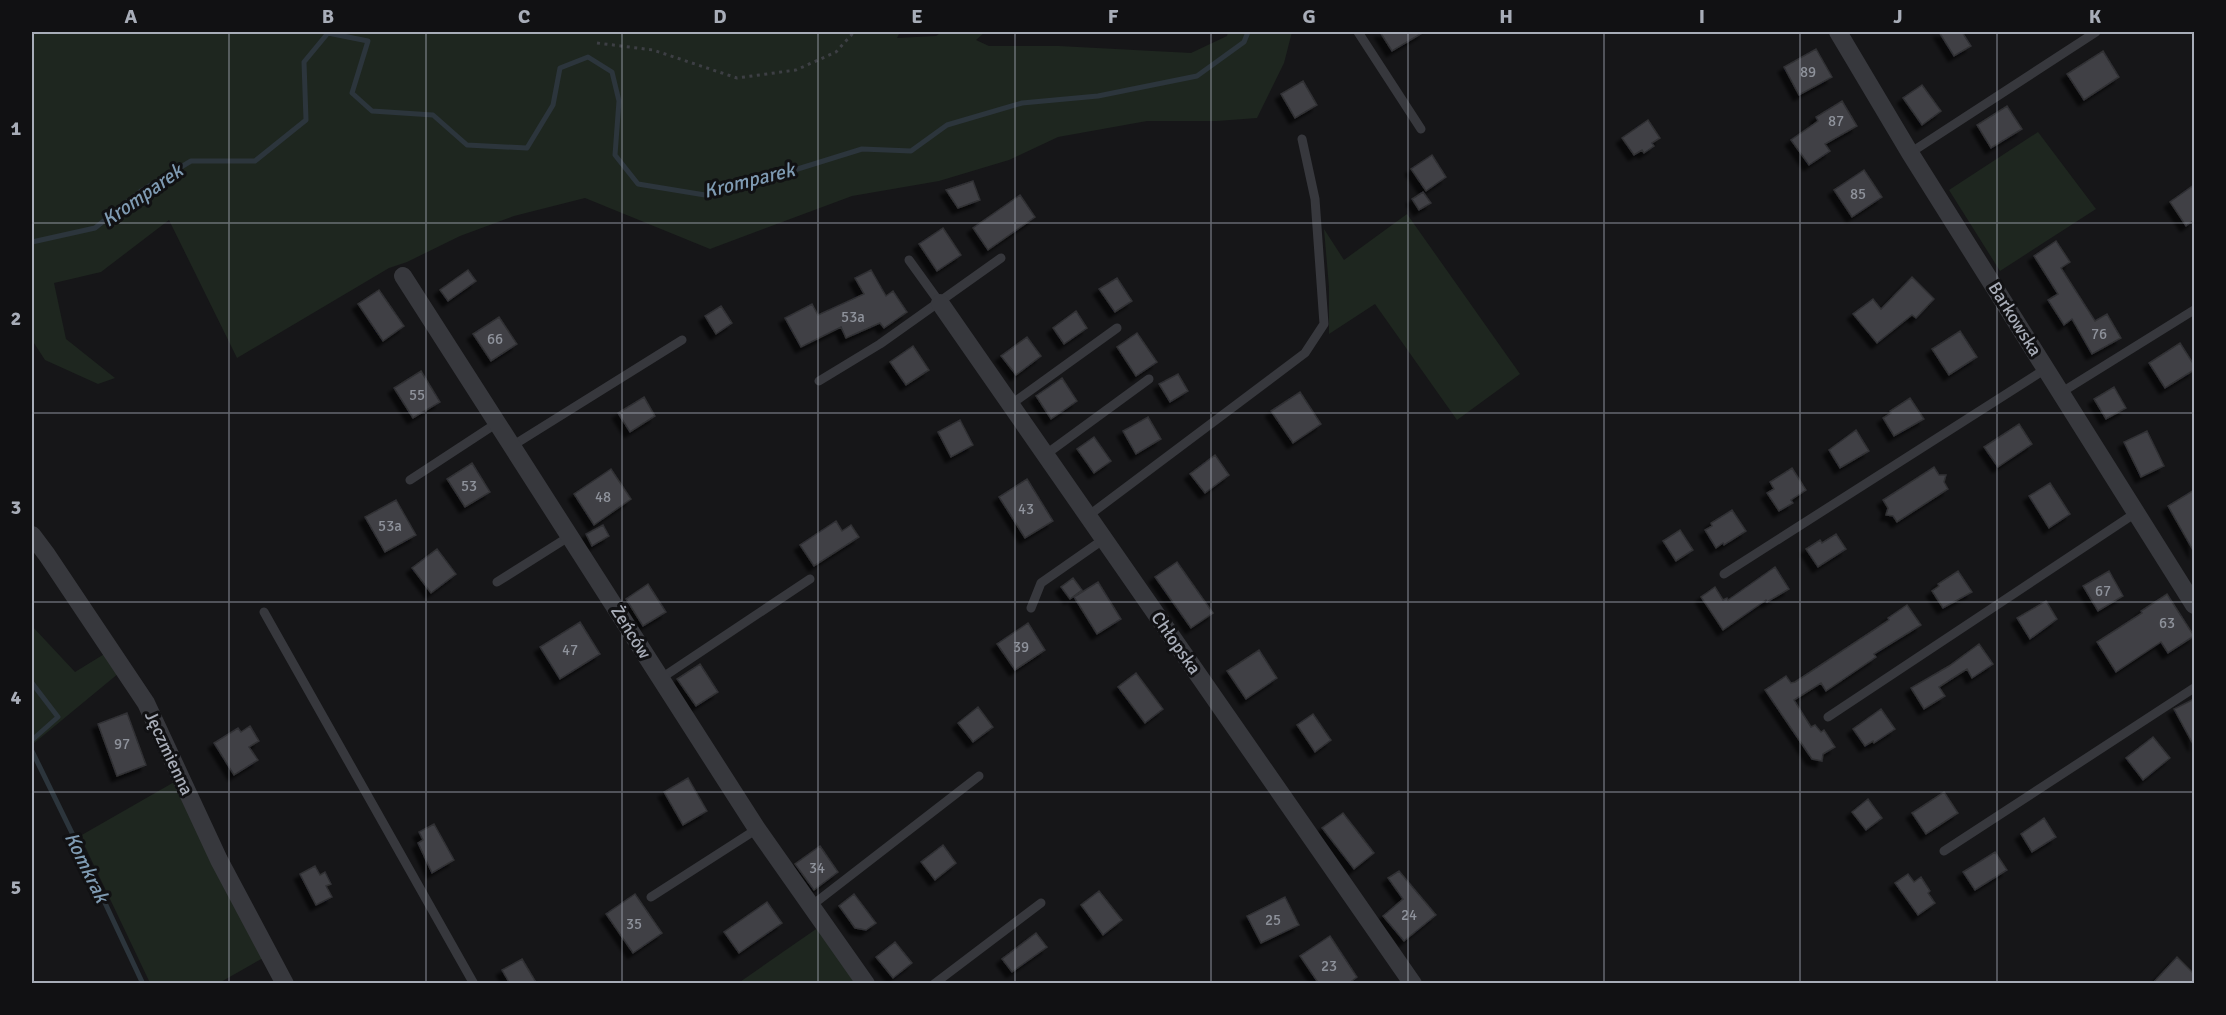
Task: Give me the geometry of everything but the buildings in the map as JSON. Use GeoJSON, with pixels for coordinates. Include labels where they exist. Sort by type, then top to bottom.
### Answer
{"type":"FeatureCollection","features":[{"type":"Feature","properties":{"kind":"street","name":"Barkowska"},"geometry":{"type":"LineString","coordinates":[[1838,32],[1910,153],[2194,605]]}},
{"type":"Feature","properties":{"kind":"street","name":"Żeńców"},"geometry":{"type":"LineString","coordinates":[[403,276],[757,830],[866,984]]}},
{"type":"Feature","properties":{"kind":"street","name":"Chłopska"},"geometry":{"type":"LineString","coordinates":[[940,303],[1413,984]]}},
{"type":"Feature","properties":{"kind":"street","name":"Jęczmienna"},"geometry":{"type":"LineString","coordinates":[[32,535],[146,704],[219,860],[285,984]]}},
{"type":"Feature","properties":{"kind":"lane"},"geometry":{"type":"LineString","coordinates":[[1358,32],[1421,129]]}},
{"type":"Feature","properties":{"kind":"lane"},"geometry":{"type":"LineString","coordinates":[[1910,153],[2096,32]]}},
{"type":"Feature","properties":{"kind":"lane"},"geometry":{"type":"LineString","coordinates":[[1088,516],[1305,353],[1324,324],[1315,199],[1302,139]]}},
{"type":"Feature","properties":{"kind":"lane"},"geometry":{"type":"LineString","coordinates":[[819,381],[880,345],[1001,258]]}},
{"type":"Feature","properties":{"kind":"lane"},"geometry":{"type":"LineString","coordinates":[[909,260],[940,303]]}},
{"type":"Feature","properties":{"kind":"lane"},"geometry":{"type":"LineString","coordinates":[[2062,392],[2194,310]]}},
{"type":"Feature","properties":{"kind":"lane"},"geometry":{"type":"LineString","coordinates":[[1010,405],[1117,328]]}},
{"type":"Feature","properties":{"kind":"lane"},"geometry":{"type":"LineString","coordinates":[[512,446],[682,340]]}},
{"type":"Feature","properties":{"kind":"lane"},"geometry":{"type":"LineString","coordinates":[[1724,574],[2047,368]]}},
{"type":"Feature","properties":{"kind":"lane"},"geometry":{"type":"LineString","coordinates":[[1045,454],[1149,379]]}},
{"type":"Feature","properties":{"kind":"lane"},"geometry":{"type":"LineString","coordinates":[[410,480],[497,423]]}},
{"type":"Feature","properties":{"kind":"lane"},"geometry":{"type":"LineString","coordinates":[[1828,717],[2137,512]]}},
{"type":"Feature","properties":{"kind":"lane"},"geometry":{"type":"LineString","coordinates":[[497,582],[570,536]]}},
{"type":"Feature","properties":{"kind":"lane"},"geometry":{"type":"LineString","coordinates":[[1031,608],[1041,583],[1104,539]]}},
{"type":"Feature","properties":{"kind":"lane"},"geometry":{"type":"LineString","coordinates":[[660,679],[810,579]]}},
{"type":"Feature","properties":{"kind":"lane"},"geometry":{"type":"LineString","coordinates":[[264,612],[474,984]]}},
{"type":"Feature","properties":{"kind":"lane"},"geometry":{"type":"LineString","coordinates":[[1944,851],[2194,688]]}},
{"type":"Feature","properties":{"kind":"lane"},"geometry":{"type":"LineString","coordinates":[[811,906],[979,776]]}},
{"type":"Feature","properties":{"kind":"lane"},"geometry":{"type":"LineString","coordinates":[[651,897],[757,830]]}},
{"type":"Feature","properties":{"kind":"lane"},"geometry":{"type":"LineString","coordinates":[[934,984],[1041,903]]}},
{"type":"Feature","properties":{"kind":"path"},"geometry":{"type":"LineString","coordinates":[[597,43],[653,50],[737,78],[796,70],[836,52],[854,32]]}},
{"type":"Feature","properties":{"kind":"shaded area"},"geometry":{"type":"Polygon","coordinates":[[[32,32],[900,32],[897,38],[936,36],[942,32],[985,32],[976,40],[989,46],[1059,46],[1191,53],[1227,36],[1228,32],[1292,32],[1284,63],[1257,118],[1217,121],[1147,121],[1058,137],[1009,160],[939,181],[852,196],[710,249],[585,198],[514,216],[460,236],[407,262],[389,268],[237,358],[169,220],[101,272],[54,283],[66,339],[115,378],[98,384],[45,360],[32,340],[32,32]]]}},
{"type":"Feature","properties":{"kind":"shaded area"},"geometry":{"type":"Polygon","coordinates":[[[2038,132],[2096,209],[2000,271],[1949,190],[2038,132]]]}},
{"type":"Feature","properties":{"kind":"shaded area"},"geometry":{"type":"Polygon","coordinates":[[[1407,214],[1520,374],[1457,420],[1375,304],[1329,334],[1329,287],[1324,229],[1344,260],[1407,214]]]}},
{"type":"Feature","properties":{"kind":"shaded area"},"geometry":{"type":"Polygon","coordinates":[[[32,626],[75,672],[106,653],[119,673],[33,744],[32,626]]]}},
{"type":"Feature","properties":{"kind":"shaded area"},"geometry":{"type":"Polygon","coordinates":[[[176,781],[263,958],[219,983],[150,983],[80,836],[176,781]]]}},
{"type":"Feature","properties":{"kind":"shaded area"},"geometry":{"type":"Polygon","coordinates":[[[819,927],[858,984],[737,984],[819,927]]]}},
{"type":"Feature","properties":{"kind":"waterway","name":"Kromparek"},"geometry":{"type":"LineString","coordinates":[[32,242],[95,228],[141,191],[191,161],[255,161],[306,120],[304,62],[328,33],[368,41],[352,93],[372,111],[433,115],[467,145],[527,148],[553,105],[560,68],[588,57],[612,72],[619,101],[615,155],[638,184],[705,195],[862,149],[911,151],[947,125],[1022,103],[1098,96],[1197,76],[1244,42],[1248,32]]}},
{"type":"Feature","properties":{"kind":"waterway","name":"Komkrak"},"geometry":{"type":"LineString","coordinates":[[32,683],[58,717],[32,740]]}},
{"type":"Feature","properties":{"kind":"waterway","name":"Komkrak"},"geometry":{"type":"LineString","coordinates":[[32,751],[143,984]]}}]}
